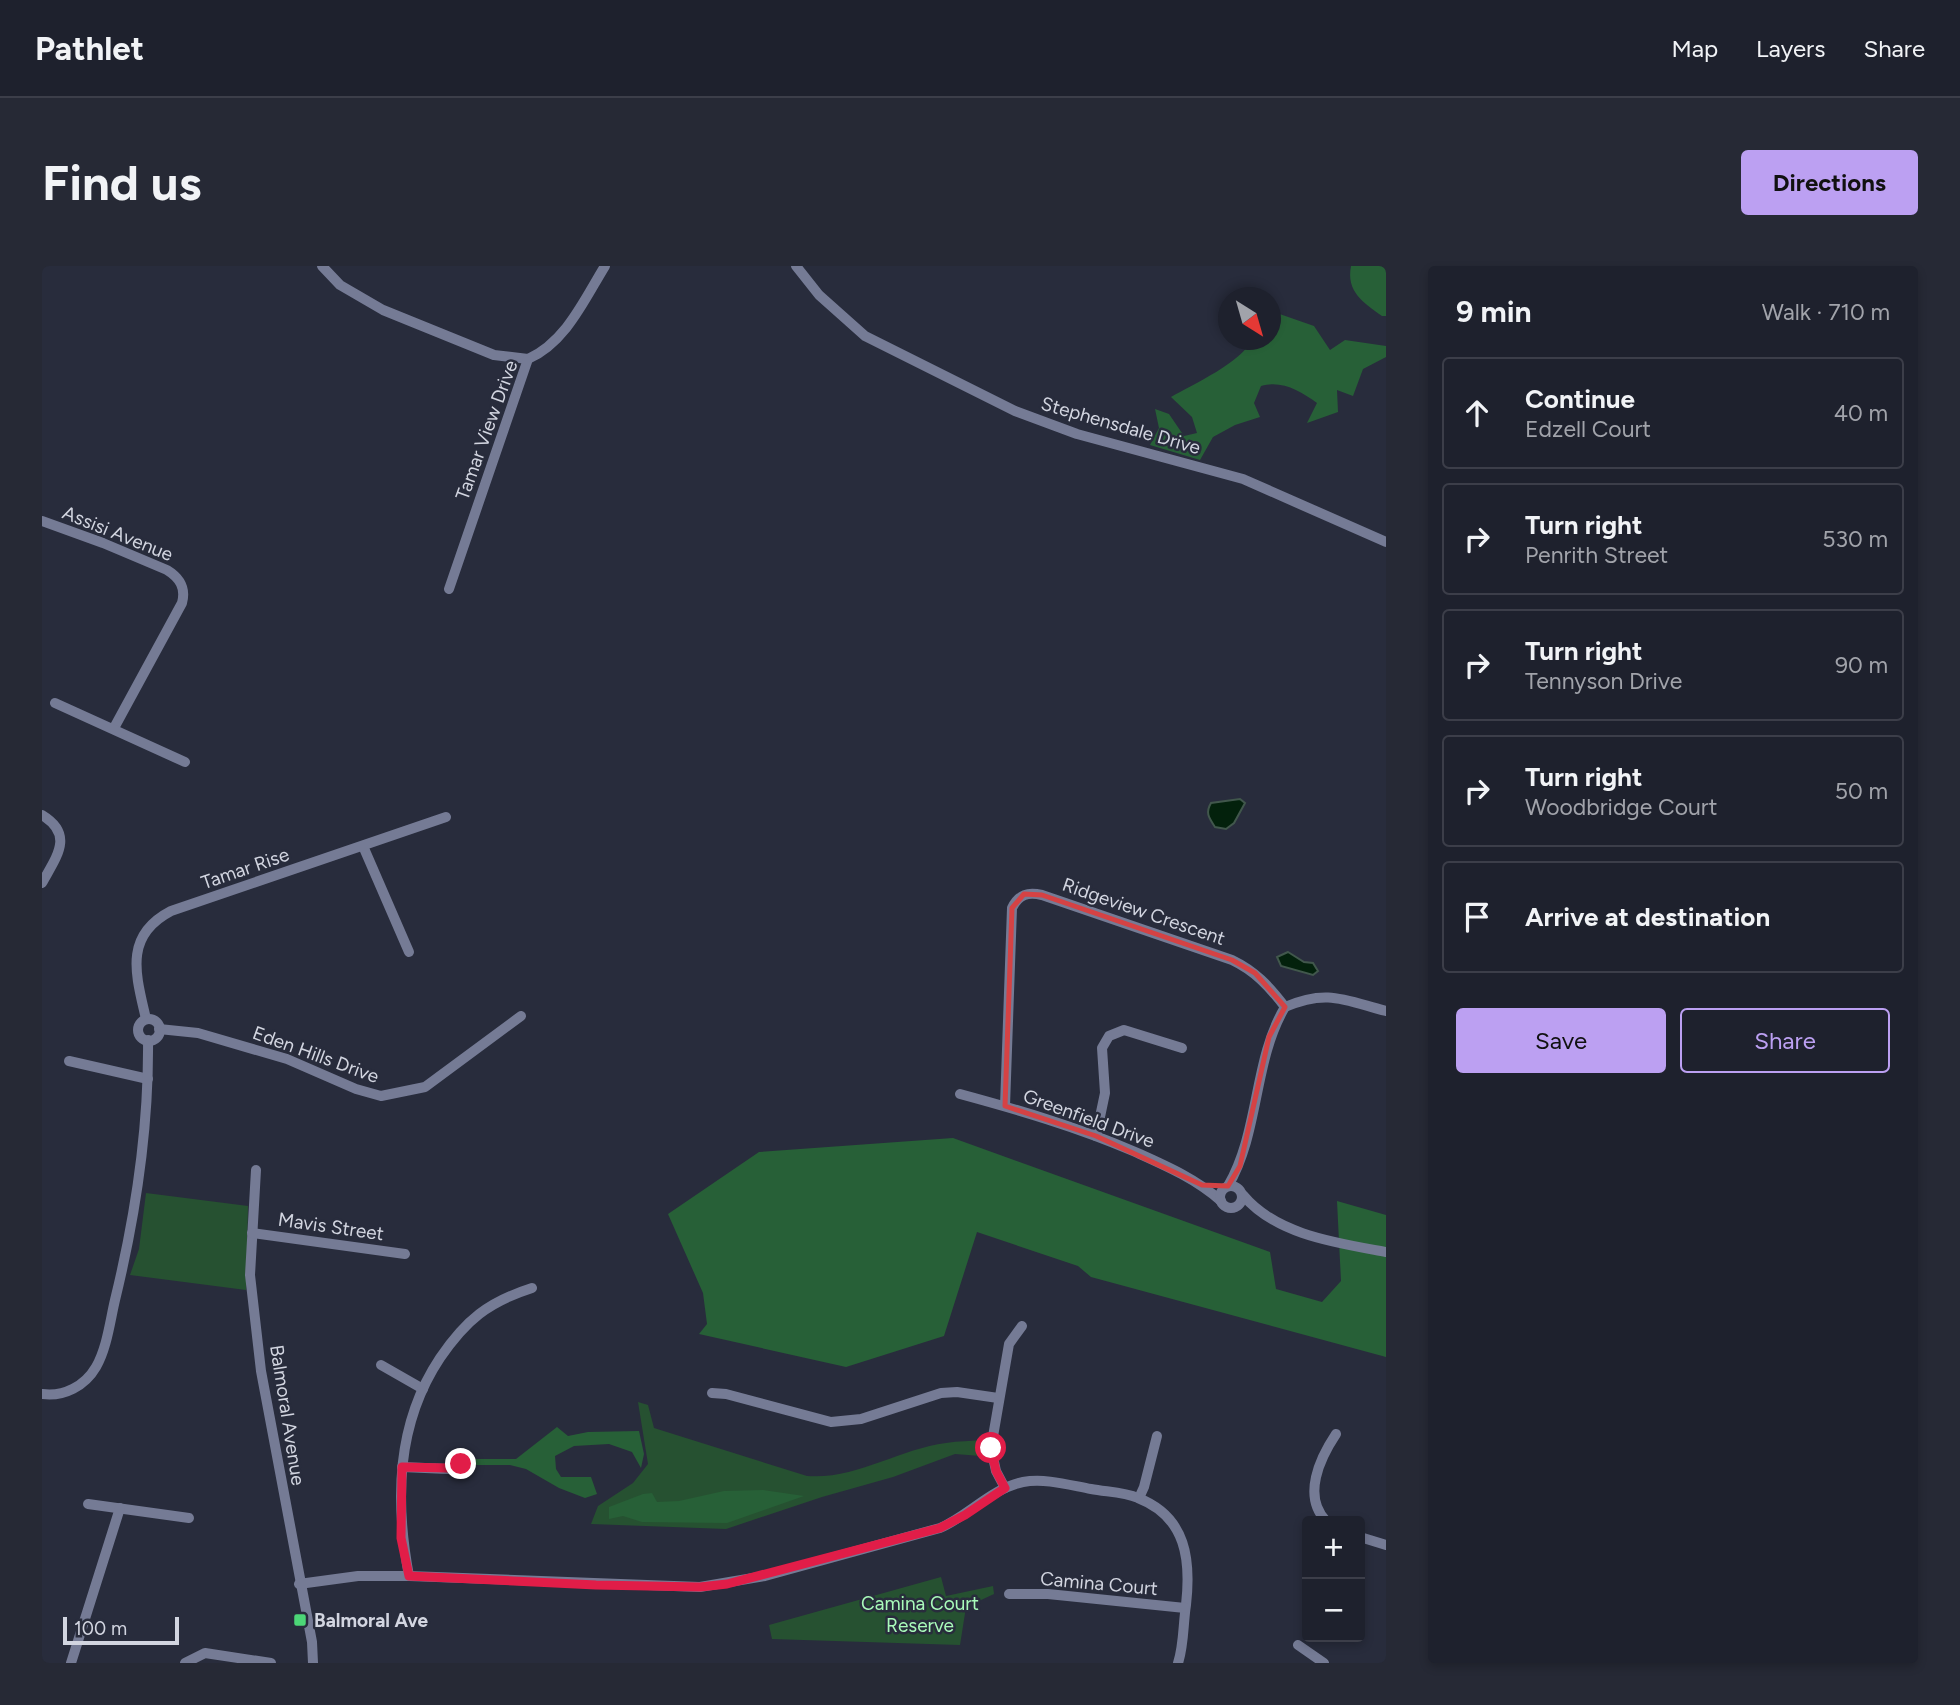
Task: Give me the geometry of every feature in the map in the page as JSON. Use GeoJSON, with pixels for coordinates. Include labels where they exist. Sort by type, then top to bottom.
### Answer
{"type":"FeatureCollection","features":[{"type":"Feature","properties":{"kind":"street"},"geometry":{"type":"LineString","coordinates":[[322,266],[340,285],[383,310],[494,355],[528,359]]}},
{"type":"Feature","properties":{"kind":"street","name":"Tamar View Drive"},"geometry":{"type":"LineString","coordinates":[[449,589],[528,359],[551,346],[561,336],[605,266]]}},
{"type":"Feature","properties":{"kind":"street","name":"Stephensdale Drive"},"geometry":{"type":"LineString","coordinates":[[796,266],[819,295],[865,336],[1015,411],[1090,438],[1243,479],[1386,542]]}},
{"type":"Feature","properties":{"kind":"street","name":"Assisi Avenue"},"geometry":{"type":"LineString","coordinates":[[42,521],[167,570],[176,575],[181,583],[184,594],[182,603],[114,728]]}},
{"type":"Feature","properties":{"kind":"street"},"geometry":{"type":"LineString","coordinates":[[55,703],[185,762]]}},
{"type":"Feature","properties":{"kind":"street"},"geometry":{"type":"LineString","coordinates":[[42,815],[57,828],[61,845],[42,883]]}},
{"type":"Feature","properties":{"kind":"street","name":"Tamar Rise"},"geometry":{"type":"LineString","coordinates":[[146,1019],[136,959],[142,938],[159,918],[171,911],[446,817]]}},
{"type":"Feature","properties":{"kind":"street"},"geometry":{"type":"LineString","coordinates":[[363,846],[409,952]]}},
{"type":"Feature","properties":{"kind":"street","name":"Ridgeview Crescent"},"geometry":{"type":"LineString","coordinates":[[1005,1106],[1012,908],[1016,900],[1024,894],[1042,895],[1231,960],[1255,973],[1284,1007]]}},
{"type":"Feature","properties":{"kind":"street"},"geometry":{"type":"LineString","coordinates":[[1232,1208],[1239,1205],[1242,1193],[1240,1166],[1269,1037],[1284,1007],[1311,997],[1325,996],[1386,1011]]}},
{"type":"Feature","properties":{"kind":"street","name":"Eden Hills Drive"},"geometry":{"type":"LineString","coordinates":[[159,1029],[198,1033],[287,1059],[381,1097],[425,1087],[522,1016]]}},
{"type":"Feature","properties":{"kind":"street"},"geometry":{"type":"LineString","coordinates":[[146,1019],[156,1022],[159,1029],[156,1037],[148,1040],[139,1035],[138,1029],[140,1023],[146,1019]]}},
{"type":"Feature","properties":{"kind":"street"},"geometry":{"type":"LineString","coordinates":[[1096,1136],[1105,1093],[1102,1048],[1109,1036],[1124,1030],[1182,1048]]}},
{"type":"Feature","properties":{"kind":"street"},"geometry":{"type":"LineString","coordinates":[[42,1394],[56,1395],[76,1388],[90,1375],[100,1357],[130,1242],[138,1195],[144,1147],[148,1040]]}},
{"type":"Feature","properties":{"kind":"street"},"geometry":{"type":"LineString","coordinates":[[69,1060],[148,1079]]}},
{"type":"Feature","properties":{"kind":"street","name":"Greenfield Drive"},"geometry":{"type":"LineString","coordinates":[[960,1094],[1096,1136],[1202,1185],[1221,1201]]}},
{"type":"Feature","properties":{"kind":"street"},"geometry":{"type":"LineString","coordinates":[[1240,1166],[1220,1195],[1224,1206],[1255,1210],[1300,1231],[1386,1252]]}},
{"type":"Feature","properties":{"kind":"street","name":"Balmoral Avenue"},"geometry":{"type":"LineString","coordinates":[[256,1170],[250,1275],[261,1371],[312,1642],[313,1663]]}},
{"type":"Feature","properties":{"kind":"street","name":"Greenfield Drive"},"geometry":{"type":"LineString","coordinates":[[1202,1185],[1227,1186]]}},
{"type":"Feature","properties":{"kind":"street"},"geometry":{"type":"LineString","coordinates":[[1227,1186],[1237,1187],[1255,1210]]}},
{"type":"Feature","properties":{"kind":"street","name":"Mavis Street"},"geometry":{"type":"LineString","coordinates":[[252,1233],[405,1254]]}},
{"type":"Feature","properties":{"kind":"street"},"geometry":{"type":"LineString","coordinates":[[409,1576],[401,1538],[402,1467],[406,1434],[414,1408],[451,1342],[469,1321],[488,1306],[532,1288]]}},
{"type":"Feature","properties":{"kind":"street"},"geometry":{"type":"LineString","coordinates":[[1005,1488],[992,1460],[991,1448],[1009,1344],[1022,1326]]}},
{"type":"Feature","properties":{"kind":"street"},"geometry":{"type":"LineString","coordinates":[[381,1365],[423,1389]]}},
{"type":"Feature","properties":{"kind":"street"},"geometry":{"type":"LineString","coordinates":[[712,1393],[726,1394],[831,1422],[861,1419],[940,1393],[957,1392],[998,1398]]}},
{"type":"Feature","properties":{"kind":"street"},"geometry":{"type":"LineString","coordinates":[[1322,1516],[1316,1507],[1314,1488],[1326,1449],[1336,1434]]}},
{"type":"Feature","properties":{"kind":"street"},"geometry":{"type":"LineString","coordinates":[[1139,1498],[1157,1436]]}},
{"type":"Feature","properties":{"kind":"street"},"geometry":{"type":"LineString","coordinates":[[402,1467],[448,1468],[463,1463]]}},
{"type":"Feature","properties":{"kind":"street"},"geometry":{"type":"LineString","coordinates":[[299,1584],[358,1576],[596,1585],[700,1587],[727,1584],[940,1528],[1005,1488],[1021,1483],[1047,1482],[1139,1498],[1166,1517],[1182,1542],[1188,1563],[1178,1663]]}},
{"type":"Feature","properties":{"kind":"street"},"geometry":{"type":"LineString","coordinates":[[88,1504],[189,1518]]}},
{"type":"Feature","properties":{"kind":"street"},"geometry":{"type":"LineString","coordinates":[[71,1663],[120,1508]]}},
{"type":"Feature","properties":{"kind":"street"},"geometry":{"type":"LineString","coordinates":[[1365,1539],[1386,1545]]}},
{"type":"Feature","properties":{"kind":"street","name":"Camina Court"},"geometry":{"type":"LineString","coordinates":[[1009,1594],[1048,1594],[1185,1608]]}},
{"type":"Feature","properties":{"kind":"street"},"geometry":{"type":"LineString","coordinates":[[1298,1645],[1324,1663]]}},
{"type":"Feature","properties":{"kind":"street"},"geometry":{"type":"LineString","coordinates":[[185,1663],[205,1653],[271,1663]]}},
{"type":"Feature","properties":{"kind":"highlighted area"},"geometry":{"type":"Polygon","coordinates":[[[1024,894],[1042,895],[1232,960],[1255,973],[1285,1007],[1269,1037],[1240,1166],[1228,1186],[1202,1185],[1096,1136],[1005,1106],[1012,908],[1024,894]]]}},
{"type":"Feature","properties":{"kind":"green space"},"geometry":{"type":"Polygon","coordinates":[[[1351,266],[1386,266],[1386,316],[1368,306],[1358,296],[1351,283],[1351,266]]]}},
{"type":"Feature","properties":{"kind":"green space"},"geometry":{"type":"Polygon","coordinates":[[[1281,314],[1314,326],[1330,350],[1345,340],[1386,346],[1386,357],[1363,369],[1353,396],[1337,390],[1338,412],[1307,423],[1317,403],[1290,388],[1276,384],[1261,386],[1254,403],[1260,417],[1235,425],[1213,437],[1200,460],[1150,445],[1159,428],[1155,409],[1169,414],[1184,436],[1197,433],[1192,417],[1171,397],[1244,350],[1281,350],[1281,314]]]}},
{"type":"Feature","properties":{"kind":"green space"},"geometry":{"type":"Polygon","coordinates":[[[953,1138],[1270,1252],[1276,1289],[1322,1302],[1341,1281],[1337,1201],[1386,1215],[1386,1357],[1091,1277],[1078,1266],[977,1232],[944,1336],[846,1367],[699,1334],[707,1324],[703,1293],[668,1214],[759,1152],[953,1138]]]}},
{"type":"Feature","properties":{"kind":"green space"},"geometry":{"type":"Polygon","coordinates":[[[146,1193],[248,1206],[246,1290],[130,1275],[139,1249],[146,1193]]]}},
{"type":"Feature","properties":{"kind":"green space"},"geometry":{"type":"Polygon","coordinates":[[[638,1402],[648,1405],[654,1428],[807,1476],[825,1476],[860,1469],[929,1446],[984,1440],[981,1456],[955,1454],[893,1477],[726,1529],[591,1524],[598,1506],[633,1483],[648,1464],[638,1402]]]}},
{"type":"Feature","properties":{"kind":"green space"},"geometry":{"type":"Polygon","coordinates":[[[557,1427],[568,1436],[588,1432],[639,1431],[644,1454],[641,1468],[632,1452],[609,1444],[574,1446],[555,1456],[556,1469],[561,1477],[591,1477],[597,1494],[585,1498],[559,1488],[526,1469],[510,1465],[472,1465],[472,1459],[516,1459],[557,1427]]]}},
{"type":"Feature","properties":{"kind":"green space"},"geometry":{"type":"Polygon","coordinates":[[[763,1490],[804,1496],[727,1523],[642,1522],[623,1516],[609,1519],[609,1507],[643,1494],[652,1493],[657,1502],[679,1501],[724,1491],[763,1490]]]}},
{"type":"Feature","properties":{"kind":"green space","name":"Camina Court Reserve"},"geometry":{"type":"Polygon","coordinates":[[[941,1577],[946,1596],[993,1586],[994,1594],[966,1607],[960,1645],[772,1639],[769,1625],[941,1577]]]}},
{"type":"Feature","properties":{"kind":"shaded area"},"geometry":{"type":"Polygon","coordinates":[[[1240,799],[1245,803],[1234,823],[1226,829],[1215,827],[1208,810],[1211,803],[1240,799]]]}},
{"type":"Feature","properties":{"kind":"shaded area"},"geometry":{"type":"Polygon","coordinates":[[[1288,952],[1304,962],[1313,963],[1318,971],[1313,975],[1281,966],[1277,957],[1288,952]]]}},
{"type":"Feature","properties":{"kind":"place","name":"Balmoral Ave"},"geometry":{"type":"Point","coordinates":[300,1620]}},
{"type":"Feature","properties":{"kind":"route"},"geometry":{"type":"LineString","coordinates":[[461,1464],[448,1468],[402,1467],[401,1538],[409,1576],[700,1587],[765,1576],[949,1524],[1005,1488],[992,1460],[991,1448]]}}]}
